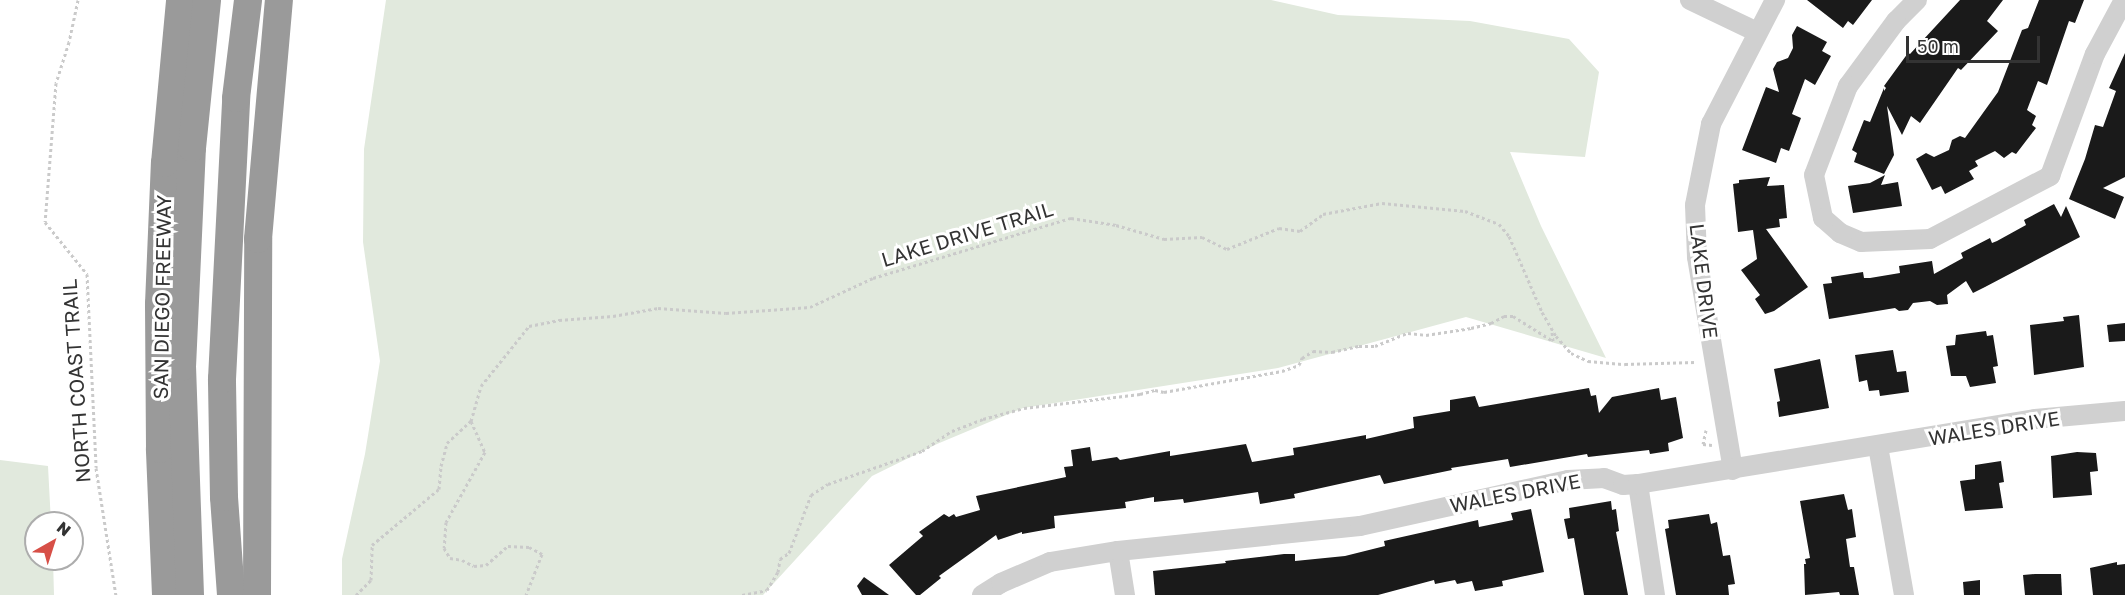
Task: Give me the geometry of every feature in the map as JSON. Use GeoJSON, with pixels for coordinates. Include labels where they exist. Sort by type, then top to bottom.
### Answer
{"type":"FeatureCollection","features":[{"type":"Feature","properties":{"kind":"highway","name":"SAN DIEGO FREEWAY"},"geometry":{"type":"LineString","coordinates":[[166,595],[160,449],[159,304],[165,163],[180,0]]}},
{"type":"Feature","properties":{"kind":"highway"},"geometry":{"type":"LineString","coordinates":[[190,595],[182,367],[192,148],[207,0]]}},
{"type":"Feature","properties":{"kind":"highway"},"geometry":{"type":"LineString","coordinates":[[231,595],[224,497],[222,379],[236,98],[248,0]]}},
{"type":"Feature","properties":{"kind":"highway"},"geometry":{"type":"LineString","coordinates":[[257,595],[258,239],[279,0]]}},
{"type":"Feature","properties":{"kind":"street"},"geometry":{"type":"LineString","coordinates":[[1690,0],[1757,32]]}},
{"type":"Feature","properties":{"kind":"street","name":"LAKE DRIVE"},"geometry":{"type":"LineString","coordinates":[[1733,470],[1697,257],[1695,205],[1711,124],[1775,0]]}},
{"type":"Feature","properties":{"kind":"street"},"geometry":{"type":"LineString","coordinates":[[1917,0],[1896,21],[1848,86],[1814,175],[1823,218],[1840,233],[1861,242],[1930,239],[2050,176],[2095,54],[2124,0]]}},
{"type":"Feature","properties":{"kind":"street","name":"WALES DRIVE"},"geometry":{"type":"LineString","coordinates":[[982,595],[1001,583],[1050,562],[1118,551],[1360,526],[1568,480],[1604,478],[1623,485],[1638,484],[2035,419],[2125,411]]}},
{"type":"Feature","properties":{"kind":"street"},"geometry":{"type":"LineString","coordinates":[[1878,446],[1904,595]]}},
{"type":"Feature","properties":{"kind":"street"},"geometry":{"type":"LineString","coordinates":[[1638,484],[1655,595]]}},
{"type":"Feature","properties":{"kind":"street"},"geometry":{"type":"LineString","coordinates":[[1118,551],[1125,595]]}},
{"type":"Feature","properties":{"kind":"path","name":"NORTH COAST TRAIL"},"geometry":{"type":"LineString","coordinates":[[78,0],[69,42],[56,83],[45,222],[87,274],[96,468],[116,595]]}},
{"type":"Feature","properties":{"kind":"path","name":"LAKE DRIVE TRAIL"},"geometry":{"type":"LineString","coordinates":[[471,421],[482,386],[530,326],[559,320],[613,316],[658,308],[726,313],[810,307],[873,278],[1071,218],[1116,225],[1164,239],[1202,237],[1227,249],[1279,228],[1300,231],[1323,214],[1382,203],[1465,211],[1499,224],[1509,236],[1542,312],[1571,353],[1588,361],[1626,364],[1695,362]]}},
{"type":"Feature","properties":{"kind":"path"},"geometry":{"type":"LineString","coordinates":[[742,595],[767,590],[778,572],[780,559],[789,553],[811,495],[828,484],[922,451],[952,431],[983,419],[1024,408],[1140,394],[1155,390],[1164,392],[1199,383],[1282,371],[1299,365],[1302,358],[1313,351],[1332,352],[1359,346],[1375,346],[1408,333],[1425,335],[1472,328],[1491,323],[1504,316],[1513,316],[1553,341],[1551,327]]}},
{"type":"Feature","properties":{"kind":"path"},"geometry":{"type":"LineString","coordinates":[[356,595],[371,580],[372,545],[440,489],[441,466],[447,443],[471,421],[485,452],[446,522],[444,548],[450,558],[462,560],[474,566],[486,565],[508,546],[529,547],[542,554],[526,595]]}},
{"type":"Feature","properties":{"kind":"shaded area"},"geometry":{"type":"Polygon","coordinates":[[[386,0],[1271,0],[1338,15],[1470,21],[1569,39],[1599,72],[1585,157],[1510,152],[1541,226],[1606,358],[1466,317],[1278,368],[1023,408],[937,444],[872,476],[763,595],[342,595],[342,559],[365,454],[380,361],[363,242],[364,149],[386,0]]]}},
{"type":"Feature","properties":{"kind":"shaded area"},"geometry":{"type":"Polygon","coordinates":[[[0,460],[48,466],[50,511],[24,511],[24,571],[53,571],[54,595],[0,595],[0,460]]]}},
{"type":"Feature","properties":{"kind":"building"},"geometry":{"type":"Polygon","coordinates":[[[1807,0],[1872,0],[1853,25],[1848,21],[1843,28],[1807,0]]]}},
{"type":"Feature","properties":{"kind":"building"},"geometry":{"type":"Polygon","coordinates":[[[1960,0],[2003,0],[1987,21],[1998,31],[1961,70],[1958,68],[1920,123],[1911,116],[1902,135],[1887,106],[1894,155],[1884,174],[1854,162],[1857,153],[1852,150],[1864,120],[1870,122],[1884,88],[1884,91],[1886,88],[1884,86],[1908,53],[1910,54],[1960,0]]]}},
{"type":"Feature","properties":{"kind":"building"},"geometry":{"type":"Polygon","coordinates":[[[2039,0],[2084,0],[2075,23],[2069,21],[2047,85],[2038,81],[2027,110],[2036,116],[2032,125],[2036,128],[2016,154],[2012,152],[2004,158],[1995,151],[1975,161],[1978,166],[1969,171],[1974,179],[1945,194],[1941,186],[1932,190],[1916,159],[1926,153],[1934,157],[1949,150],[1952,140],[1960,136],[1965,138],[1998,92],[2022,30],[2028,28],[2039,0]]]}},
{"type":"Feature","properties":{"kind":"building"},"geometry":{"type":"Polygon","coordinates":[[[1797,26],[1827,42],[1822,51],[1831,56],[1815,85],[1805,79],[1792,114],[1801,118],[1789,151],[1781,148],[1776,163],[1742,150],[1766,87],[1779,92],[1773,69],[1777,62],[1788,58],[1793,48],[1792,35],[1797,26]]]}},
{"type":"Feature","properties":{"kind":"building"},"geometry":{"type":"Polygon","coordinates":[[[2125,53],[2125,177],[2103,188],[2124,197],[2115,219],[2069,199],[2085,159],[2095,125],[2103,127],[2116,91],[2109,88],[2125,53]]]}},
{"type":"Feature","properties":{"kind":"building"},"geometry":{"type":"Polygon","coordinates":[[[1885,175],[1881,185],[1898,182],[1902,206],[1853,213],[1848,186],[1870,183],[1885,175]]]}},
{"type":"Feature","properties":{"kind":"building"},"geometry":{"type":"Polygon","coordinates":[[[1770,177],[1767,186],[1784,185],[1787,218],[1779,219],[1780,227],[1766,229],[1808,287],[1774,311],[1765,314],[1755,299],[1760,295],[1741,270],[1757,259],[1753,230],[1738,232],[1733,184],[1739,183],[1739,180],[1770,177]]]}},
{"type":"Feature","properties":{"kind":"building"},"geometry":{"type":"Polygon","coordinates":[[[2054,204],[2061,217],[2066,206],[2080,237],[1985,287],[1973,293],[1966,281],[1947,295],[1948,304],[1937,305],[1930,301],[1913,303],[1908,310],[1899,311],[1895,308],[1829,319],[1823,284],[1832,283],[1831,277],[1863,272],[1864,278],[1870,278],[1900,273],[1899,266],[1932,261],[1934,274],[1963,258],[1961,253],[1990,238],[1992,243],[1997,241],[2026,225],[2024,220],[2054,204]]]}},
{"type":"Feature","properties":{"kind":"building"},"geometry":{"type":"Polygon","coordinates":[[[2079,315],[2084,367],[2034,375],[2030,325],[2064,321],[2063,317],[2079,315]]]}},
{"type":"Feature","properties":{"kind":"building"},"geometry":{"type":"Polygon","coordinates":[[[2125,323],[2125,341],[2109,342],[2107,325],[2125,323]]]}},
{"type":"Feature","properties":{"kind":"building"},"geometry":{"type":"Polygon","coordinates":[[[1986,331],[1987,336],[1993,335],[1998,366],[1993,367],[1996,383],[1970,387],[1966,376],[1951,376],[1946,346],[1955,345],[1956,335],[1986,331]]]}},
{"type":"Feature","properties":{"kind":"building"},"geometry":{"type":"Polygon","coordinates":[[[1893,350],[1897,372],[1906,371],[1909,392],[1880,396],[1879,390],[1869,391],[1867,380],[1859,382],[1855,355],[1893,350]]]}},
{"type":"Feature","properties":{"kind":"building"},"geometry":{"type":"Polygon","coordinates":[[[1820,359],[1829,408],[1779,417],[1777,402],[1780,401],[1774,369],[1820,359]]]}},
{"type":"Feature","properties":{"kind":"building"},"geometry":{"type":"Polygon","coordinates":[[[1589,388],[1591,396],[1596,395],[1599,413],[1612,397],[1659,388],[1661,400],[1676,397],[1683,438],[1668,443],[1669,451],[1650,454],[1649,450],[1588,457],[1587,454],[1510,467],[1508,459],[1451,468],[1452,470],[1384,484],[1380,475],[1294,494],[1295,498],[1260,504],[1258,492],[1184,503],[1183,499],[1154,502],[1154,497],[1125,502],[1126,508],[1054,516],[1055,528],[1022,534],[1022,532],[998,540],[996,535],[939,576],[941,578],[920,595],[916,595],[889,565],[923,536],[919,532],[944,514],[949,517],[954,514],[956,517],[980,510],[976,496],[1066,477],[1064,467],[1073,466],[1071,450],[1090,447],[1092,461],[1117,457],[1120,460],[1170,451],[1170,456],[1246,444],[1252,462],[1294,455],[1293,448],[1366,435],[1366,439],[1414,428],[1413,417],[1450,411],[1450,400],[1475,396],[1479,407],[1589,388]]]}},
{"type":"Feature","properties":{"kind":"building"},"geometry":{"type":"Polygon","coordinates":[[[2077,452],[2096,453],[2098,471],[2090,472],[2092,495],[2053,498],[2051,456],[2077,452]]]}},
{"type":"Feature","properties":{"kind":"building"},"geometry":{"type":"Polygon","coordinates":[[[2001,461],[2004,482],[1999,483],[2003,508],[1965,511],[1960,481],[1975,479],[1975,465],[2001,461]]]}},
{"type":"Feature","properties":{"kind":"building"},"geometry":{"type":"Polygon","coordinates":[[[1844,494],[1848,510],[1852,509],[1856,537],[1846,539],[1850,567],[1854,567],[1859,595],[1840,595],[1839,592],[1805,595],[1804,564],[1806,564],[1805,559],[1810,558],[1800,501],[1844,494]]]}},
{"type":"Feature","properties":{"kind":"building"},"geometry":{"type":"Polygon","coordinates":[[[1611,501],[1612,510],[1616,509],[1619,531],[1616,532],[1628,595],[1584,595],[1574,538],[1568,539],[1564,519],[1570,518],[1569,508],[1611,501]]]}},
{"type":"Feature","properties":{"kind":"building"},"geometry":{"type":"Polygon","coordinates":[[[1531,509],[1544,572],[1502,581],[1503,586],[1475,591],[1472,581],[1457,584],[1455,580],[1435,584],[1434,580],[1378,595],[1155,595],[1153,571],[1284,554],[1295,554],[1295,561],[1345,556],[1385,546],[1384,541],[1478,520],[1479,527],[1513,520],[1511,513],[1531,509]]]}},
{"type":"Feature","properties":{"kind":"building"},"geometry":{"type":"Polygon","coordinates":[[[1709,514],[1711,524],[1717,522],[1723,556],[1730,555],[1735,584],[1728,585],[1729,595],[1676,595],[1665,529],[1669,528],[1668,520],[1709,514]]]}},
{"type":"Feature","properties":{"kind":"building"},"geometry":{"type":"Polygon","coordinates":[[[2117,562],[2117,565],[2125,564],[2125,595],[2093,595],[2090,568],[2117,562]]]}},
{"type":"Feature","properties":{"kind":"building"},"geometry":{"type":"Polygon","coordinates":[[[2061,574],[2062,595],[2025,595],[2023,575],[2061,574]]]}},
{"type":"Feature","properties":{"kind":"building"},"geometry":{"type":"Polygon","coordinates":[[[864,577],[889,595],[862,595],[857,586],[864,577]]]}},
{"type":"Feature","properties":{"kind":"building"},"geometry":{"type":"Polygon","coordinates":[[[1980,580],[1980,595],[1964,595],[1963,582],[1980,580]]]}}]}
